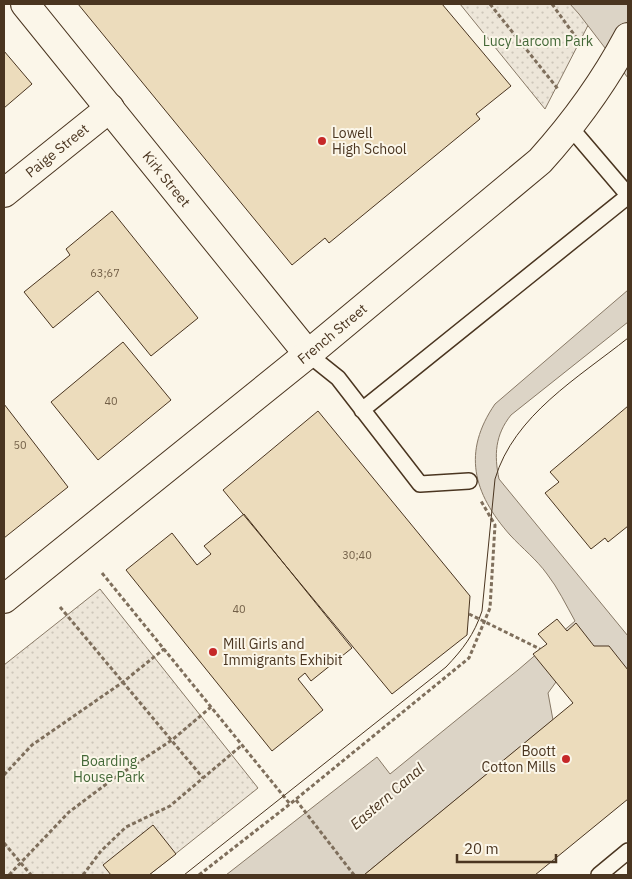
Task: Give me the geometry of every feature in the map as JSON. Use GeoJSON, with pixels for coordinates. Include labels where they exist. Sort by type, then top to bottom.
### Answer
{"type":"FeatureCollection","features":[{"type":"Feature","properties":{"kind":"main road","name":"Kirk Street"},"geometry":{"type":"LineString","coordinates":[[25,4],[308,354]]}},
{"type":"Feature","properties":{"kind":"main road","name":"French Street"},"geometry":{"type":"LineString","coordinates":[[4,600],[308,354],[540,161],[570,127],[606,79],[628,37]]}},
{"type":"Feature","properties":{"kind":"main road","name":"Paige Street"},"geometry":{"type":"LineString","coordinates":[[4,193],[110,108]]}},
{"type":"Feature","properties":{"kind":"lane"},"geometry":{"type":"LineString","coordinates":[[362,410],[628,196],[570,127]]}},
{"type":"Feature","properties":{"kind":"lane"},"geometry":{"type":"LineString","coordinates":[[308,354],[338,378],[420,484],[469,481]]}},
{"type":"Feature","properties":{"kind":"lane"},"geometry":{"type":"LineString","coordinates":[[599,875],[628,852]]}},
{"type":"Feature","properties":{"kind":"path"},"geometry":{"type":"LineString","coordinates":[[490,4],[559,90]]}},
{"type":"Feature","properties":{"kind":"path"},"geometry":{"type":"LineString","coordinates":[[552,4],[583,46]]}},
{"type":"Feature","properties":{"kind":"path"},"geometry":{"type":"LineString","coordinates":[[199,875],[296,800],[469,658],[490,608],[496,525],[469,481]]}},
{"type":"Feature","properties":{"kind":"path"},"geometry":{"type":"LineString","coordinates":[[102,573],[290,804]]}},
{"type":"Feature","properties":{"kind":"path"},"geometry":{"type":"LineString","coordinates":[[60,607],[203,778]]}},
{"type":"Feature","properties":{"kind":"path"},"geometry":{"type":"LineString","coordinates":[[469,614],[540,649]]}},
{"type":"Feature","properties":{"kind":"path"},"geometry":{"type":"LineString","coordinates":[[4,775],[32,745],[123,682],[164,649]]}},
{"type":"Feature","properties":{"kind":"path"},"geometry":{"type":"LineString","coordinates":[[9,875],[22,864],[68,812],[113,779],[172,740],[211,707]]}},
{"type":"Feature","properties":{"kind":"path"},"geometry":{"type":"LineString","coordinates":[[83,875],[101,851],[126,827],[170,806],[242,745]]}},
{"type":"Feature","properties":{"kind":"path"},"geometry":{"type":"LineString","coordinates":[[296,800],[354,875]]}},
{"type":"Feature","properties":{"kind":"path"},"geometry":{"type":"LineString","coordinates":[[4,843],[31,875]]}},
{"type":"Feature","properties":{"kind":"green space","name":"Lucy Larcom Park"},"geometry":{"type":"Polygon","coordinates":[[[460,4],[599,4],[545,109],[460,4]]]}},
{"type":"Feature","properties":{"kind":"green space","name":"Boarding House Park"},"geometry":{"type":"Polygon","coordinates":[[[100,589],[258,788],[149,875],[4,875],[4,665],[100,589]]]}},
{"type":"Feature","properties":{"kind":"water"},"geometry":{"type":"Polygon","coordinates":[[[570,4],[628,4],[628,78],[579,14],[570,4]]]}},
{"type":"Feature","properties":{"kind":"water","name":"Eastern Canal"},"geometry":{"type":"Polygon","coordinates":[[[628,290],[628,322],[511,415],[502,430],[496,453],[499,479],[628,636],[628,685],[599,649],[580,649],[548,693],[553,720],[364,875],[226,875],[377,757],[390,774],[575,621],[547,574],[510,535],[487,504],[476,472],[475,455],[478,439],[495,404],[628,290]]]}},
{"type":"Feature","properties":{"kind":"building","name":"Lowell High School"},"geometry":{"type":"Polygon","coordinates":[[[78,4],[442,4],[511,86],[476,114],[480,119],[329,243],[325,238],[292,265],[78,4]]]}},
{"type":"Feature","properties":{"kind":"building"},"geometry":{"type":"Polygon","coordinates":[[[4,51],[32,84],[4,108],[4,51]]]}},
{"type":"Feature","properties":{"kind":"building"},"geometry":{"type":"Polygon","coordinates":[[[112,211],[198,318],[151,356],[98,291],[53,328],[24,292],[70,255],[66,249],[112,211]]]}},
{"type":"Feature","properties":{"kind":"building"},"geometry":{"type":"Polygon","coordinates":[[[123,342],[171,400],[98,460],[51,402],[123,342]]]}},
{"type":"Feature","properties":{"kind":"building"},"geometry":{"type":"Polygon","coordinates":[[[4,404],[68,487],[4,538],[4,404]]]}},
{"type":"Feature","properties":{"kind":"building"},"geometry":{"type":"Polygon","coordinates":[[[628,406],[628,526],[608,542],[605,538],[591,549],[545,493],[559,482],[550,472],[628,406]]]}},
{"type":"Feature","properties":{"kind":"building"},"geometry":{"type":"Polygon","coordinates":[[[318,411],[470,596],[467,635],[392,694],[223,490],[318,411]]]}},
{"type":"Feature","properties":{"kind":"building"},"geometry":{"type":"Polygon","coordinates":[[[244,514],[352,648],[311,681],[305,673],[298,679],[323,710],[272,751],[126,570],[172,533],[197,565],[211,554],[204,546],[244,514]]]}},
{"type":"Feature","properties":{"kind":"building","name":"Boott Cotton Mills"},"geometry":{"type":"Polygon","coordinates":[[[557,619],[567,631],[576,623],[594,646],[609,646],[628,670],[628,799],[535,875],[364,875],[573,703],[533,654],[547,644],[538,634],[557,619]]]}},
{"type":"Feature","properties":{"kind":"building","name":"Boarding House Park"},"geometry":{"type":"Polygon","coordinates":[[[153,825],[176,854],[149,875],[111,875],[103,865],[153,825]]]}},
{"type":"Feature","properties":{"kind":"tram line"},"geometry":{"type":"LineString","coordinates":[[184,875],[446,667],[458,654],[472,635],[482,611],[495,479],[504,456],[532,417],[569,383],[628,338]]}},
{"type":"Feature","properties":{"kind":"place","name":"Lowell High School"},"geometry":{"type":"Point","coordinates":[322,141]}},
{"type":"Feature","properties":{"kind":"place","name":"Mill Girls and Immigrants Exhibit"},"geometry":{"type":"Point","coordinates":[213,652]}},
{"type":"Feature","properties":{"kind":"place","name":"Boott Cotton Mills"},"geometry":{"type":"Point","coordinates":[566,759]}}]}
